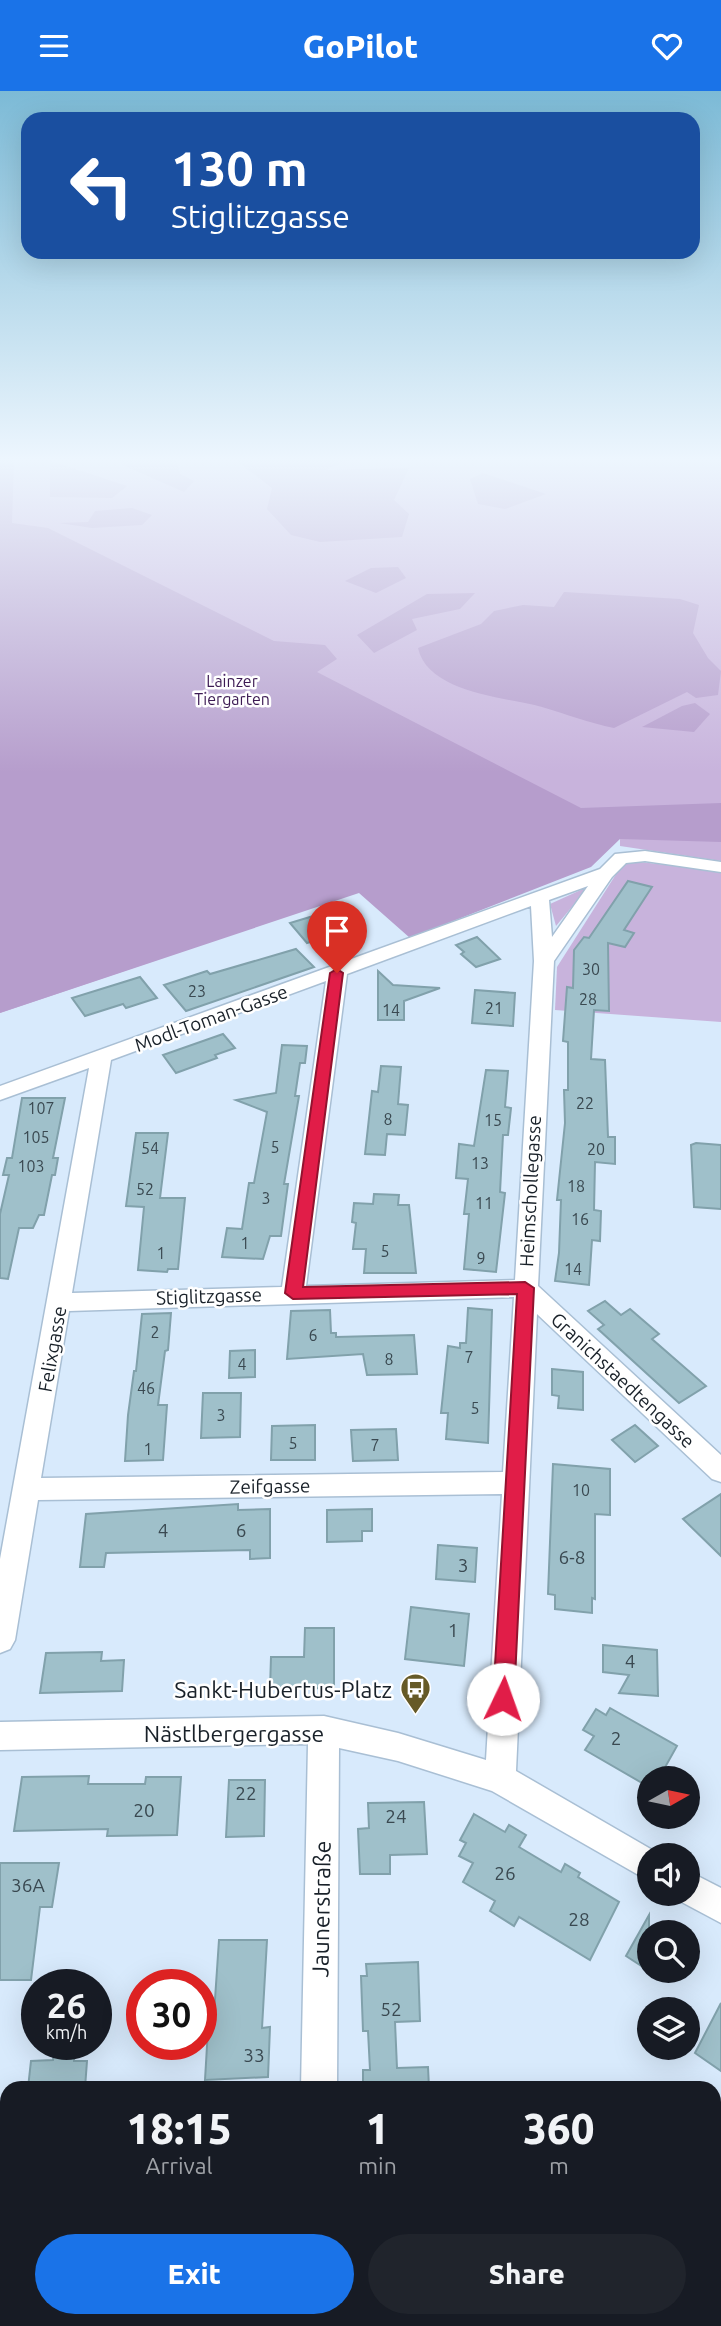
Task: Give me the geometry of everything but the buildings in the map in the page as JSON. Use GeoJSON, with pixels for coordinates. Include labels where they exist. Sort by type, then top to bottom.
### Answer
{"type":"FeatureCollection","features":[{"type":"Feature","properties":{"kind":"street"},"geometry":{"type":"LineString","coordinates":[[544,961],[606,873],[621,858],[632,855],[721,867]]}},
{"type":"Feature","properties":{"kind":"street","name":"Modl-Toman-Gasse"},"geometry":{"type":"LineString","coordinates":[[0,1093],[337,973],[606,873]]}},
{"type":"Feature","properties":{"kind":"street","name":"Heimschollegasse"},"geometry":{"type":"LineString","coordinates":[[500,1779],[513,1483],[544,961],[540,899]]}},
{"type":"Feature","properties":{"kind":"street"},"geometry":{"type":"LineString","coordinates":[[293,1293],[337,973]]}},
{"type":"Feature","properties":{"kind":"street","name":"Felixgasse"},"geometry":{"type":"LineString","coordinates":[[0,1640],[61,1301],[101,1057]]}},
{"type":"Feature","properties":{"kind":"street","name":"Stiglitzgasse"},"geometry":{"type":"LineString","coordinates":[[61,1301],[525,1288]]}},
{"type":"Feature","properties":{"kind":"street","name":"Granichstaedtengasse"},"geometry":{"type":"LineString","coordinates":[[525,1288],[721,1471]]}},
{"type":"Feature","properties":{"kind":"street","name":"Zeifgasse"},"geometry":{"type":"LineString","coordinates":[[26,1489],[513,1483]]}},
{"type":"Feature","properties":{"kind":"street","name":"Nästlbergergasse"},"geometry":{"type":"LineString","coordinates":[[0,1736],[324,1730],[398,1747],[500,1779],[637,1858]]}},
{"type":"Feature","properties":{"kind":"street","name":"Jaunerstraße"},"geometry":{"type":"LineString","coordinates":[[319,2081],[324,1730]]}},
{"type":"Feature","properties":{"kind":"street"},"geometry":{"type":"LineString","coordinates":[[700,1894],[721,1906]]}},
{"type":"Feature","properties":{"kind":"green space","name":"Lainzer Tiergarten"},"geometry":{"type":"Polygon","coordinates":[[[0,564],[721,564],[721,861],[620,846],[620,839],[497,845],[0,1013],[0,564]]]}},
{"type":"Feature","properties":{"kind":"green space"},"geometry":{"type":"Polygon","coordinates":[[[0,564],[121,564],[274,641],[325,645],[337,659],[317,672],[581,808],[721,803],[721,842],[620,839],[591,867],[410,938],[359,893],[0,1013],[0,564]]]}},
{"type":"Feature","properties":{"kind":"green space"},"geometry":{"type":"Polygon","coordinates":[[[398,567],[406,578],[376,593],[345,581],[371,568],[398,567]]]}},
{"type":"Feature","properties":{"kind":"green space"},"geometry":{"type":"Polygon","coordinates":[[[564,592],[680,599],[699,605],[693,633],[708,658],[721,671],[718,695],[696,698],[687,692],[614,728],[452,684],[436,675],[425,663],[418,648],[481,624],[494,611],[523,605],[554,607],[564,592]]]}},
{"type":"Feature","properties":{"kind":"green space"},"geometry":{"type":"Polygon","coordinates":[[[475,593],[460,609],[412,619],[417,630],[374,653],[357,635],[427,594],[475,593]]]}},
{"type":"Feature","properties":{"kind":"green space"},"geometry":{"type":"Polygon","coordinates":[[[695,703],[710,714],[694,732],[642,727],[682,706],[695,703]]]}},
{"type":"Feature","properties":{"kind":"green space"},"geometry":{"type":"Polygon","coordinates":[[[631,861],[721,871],[721,1022],[555,1010],[557,967],[620,868],[631,861]]]}},
{"type":"Feature","properties":{"kind":"green space"},"geometry":{"type":"Polygon","coordinates":[[[586,890],[556,926],[550,904],[586,890]]]}},
{"type":"Feature","properties":{"kind":"place","name":"Sankt-Hubertus-Platz"},"geometry":{"type":"Point","coordinates":[415,1716]}},
{"type":"Feature","properties":{"kind":"route"},"geometry":{"type":"LineString","coordinates":[[337,973],[293,1293],[525,1288],[503,1699]]}}]}
